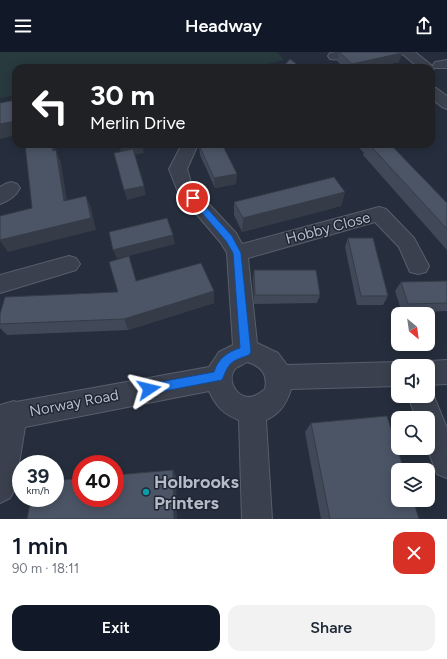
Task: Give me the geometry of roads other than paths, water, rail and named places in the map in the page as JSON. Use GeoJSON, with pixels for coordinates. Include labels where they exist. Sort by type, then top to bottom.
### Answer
{"type":"FeatureCollection","features":[{"type":"Feature","properties":{"kind":"street"},"geometry":{"type":"LineString","coordinates":[[335,56],[355,52]]}},
{"type":"Feature","properties":{"kind":"street"},"geometry":{"type":"LineString","coordinates":[[407,52],[434,64]]}},
{"type":"Feature","properties":{"kind":"street"},"geometry":{"type":"LineString","coordinates":[[435,94],[447,104]]}},
{"type":"Feature","properties":{"kind":"street"},"geometry":{"type":"LineString","coordinates":[[188,148],[178,169],[184,188],[229,238],[237,253],[246,352]]}},
{"type":"Feature","properties":{"kind":"street","name":"Hobby Close"},"geometry":{"type":"LineString","coordinates":[[237,253],[379,214],[407,243],[418,266]]}},
{"type":"Feature","properties":{"kind":"street"},"geometry":{"type":"LineString","coordinates":[[0,284],[69,264]]}},
{"type":"Feature","properties":{"kind":"street"},"geometry":{"type":"LineString","coordinates":[[246,352],[257,353],[266,357],[272,362],[279,377],[278,389],[274,398],[264,406],[252,410],[242,409],[225,399],[219,386],[218,377],[220,369],[226,360],[234,355],[246,352]]}},
{"type":"Feature","properties":{"kind":"street"},"geometry":{"type":"LineString","coordinates":[[435,373],[447,372]]}},
{"type":"Feature","properties":{"kind":"street"},"geometry":{"type":"LineString","coordinates":[[279,377],[391,374]]}},
{"type":"Feature","properties":{"kind":"street","name":"Norway Road"},"geometry":{"type":"LineString","coordinates":[[7,416],[218,377]]}},
{"type":"Feature","properties":{"kind":"street"},"geometry":{"type":"LineString","coordinates":[[424,403],[447,464]]}},
{"type":"Feature","properties":{"kind":"street"},"geometry":{"type":"LineString","coordinates":[[252,410],[257,519]]}},
{"type":"Feature","properties":{"kind":"street"},"geometry":{"type":"LineString","coordinates":[[1,480],[7,416]]}},
{"type":"Feature","properties":{"kind":"place","name":"Holbrooks Printers"},"geometry":{"type":"Point","coordinates":[146,492]}}]}
